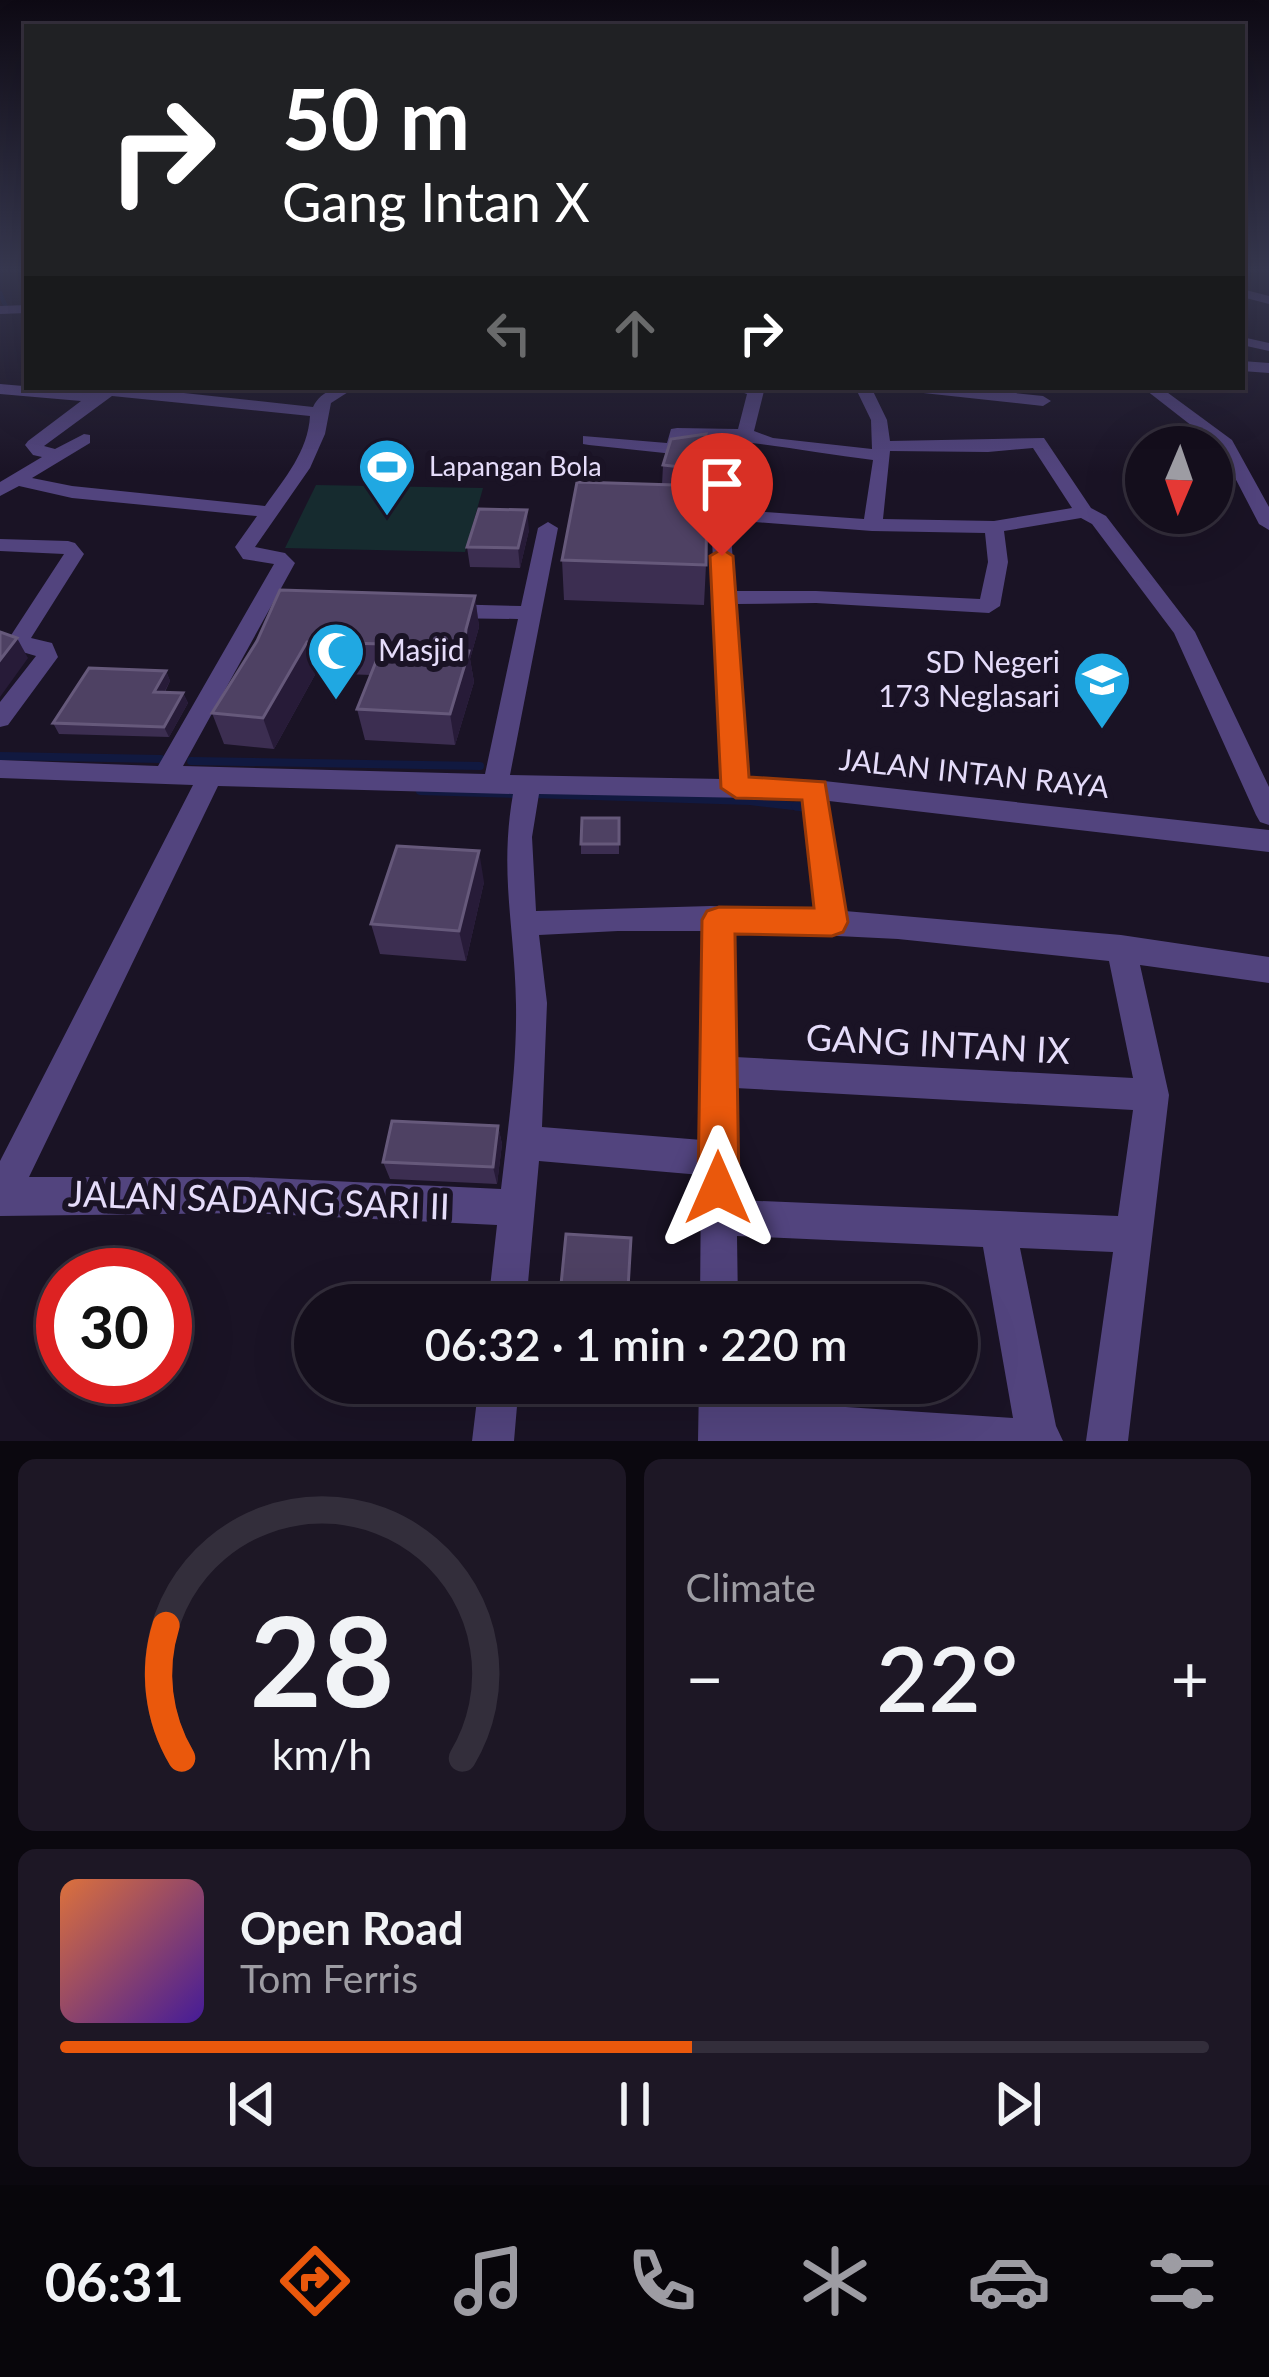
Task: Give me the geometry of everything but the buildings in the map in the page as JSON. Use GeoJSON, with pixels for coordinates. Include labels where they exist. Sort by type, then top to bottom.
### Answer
{"type":"FeatureCollection","features":[{"type":"Feature","properties":{"kind":"street"},"geometry":{"type":"LineString","coordinates":[[59,390],[318,412]]}},
{"type":"Feature","properties":{"kind":"street"},"geometry":{"type":"LineString","coordinates":[[165,776],[274,607],[285,563],[278,557],[250,555],[244,547],[296,478],[317,434],[318,412],[329,395],[341,390]]}},
{"type":"Feature","properties":{"kind":"street"},"geometry":{"type":"LineString","coordinates":[[746,434],[756,391],[751,390]]}},
{"type":"Feature","properties":{"kind":"street"},"geometry":{"type":"LineString","coordinates":[[864,390],[881,424],[879,502],[872,525]]}},
{"type":"Feature","properties":{"kind":"street"},"geometry":{"type":"LineString","coordinates":[[968,390],[1040,394],[1048,417],[1036,427],[1038,442],[1084,512],[1099,520],[1184,632],[1269,815]]}},
{"type":"Feature","properties":{"kind":"street"},"geometry":{"type":"LineString","coordinates":[[1154,390],[1226,444],[1269,524]]}},
{"type":"Feature","properties":{"kind":"street"},"geometry":{"type":"LineString","coordinates":[[58,455],[38,451],[34,445],[110,392]]}},
{"type":"Feature","properties":{"kind":"street"},"geometry":{"type":"LineString","coordinates":[[590,440],[674,449],[677,433],[746,434],[771,443],[879,450],[1038,442]]}},
{"type":"Feature","properties":{"kind":"street"},"geometry":{"type":"LineString","coordinates":[[0,490],[84,439]]}},
{"type":"Feature","properties":{"kind":"street"},"geometry":{"type":"LineString","coordinates":[[21,481],[72,492],[271,512]]}},
{"type":"Feature","properties":{"kind":"street"},"geometry":{"type":"LineString","coordinates":[[662,495],[698,501],[720,514],[872,525],[994,527],[1084,512]]}},
{"type":"Feature","properties":{"kind":"street"},"geometry":{"type":"LineString","coordinates":[[720,514],[736,788]]}},
{"type":"Feature","properties":{"kind":"street"},"geometry":{"type":"LineString","coordinates":[[723,598],[816,597],[989,607],[998,562],[994,527]]}},
{"type":"Feature","properties":{"kind":"street"},"geometry":{"type":"LineString","coordinates":[[509,1284],[532,1003],[511,785],[531,613],[548,528]]}},
{"type":"Feature","properties":{"kind":"street"},"geometry":{"type":"LineString","coordinates":[[0,545],[68,547],[74,554],[17,643],[44,648],[47,657],[0,719]]}},
{"type":"Feature","properties":{"kind":"street"},"geometry":{"type":"LineString","coordinates":[[419,610],[531,613]]}},
{"type":"Feature","properties":{"kind":"street","name":"JALAN INTAN RAYA"},"geometry":{"type":"LineString","coordinates":[[0,769],[209,778],[815,790],[1269,841]]}},
{"type":"Feature","properties":{"kind":"street"},"geometry":{"type":"LineString","coordinates":[[1,1197],[209,778]]}},
{"type":"Feature","properties":{"kind":"street"},"geometry":{"type":"LineString","coordinates":[[815,790],[832,922]]}},
{"type":"Feature","properties":{"kind":"street"},"geometry":{"type":"LineString","coordinates":[[718,1284],[719,920]]}},
{"type":"Feature","properties":{"kind":"street"},"geometry":{"type":"LineString","coordinates":[[525,924],[832,922],[1121,949],[1269,970]]}},
{"type":"Feature","properties":{"kind":"street"},"geometry":{"type":"LineString","coordinates":[[1107,1441],[1152,1095],[1121,949]]}},
{"type":"Feature","properties":{"kind":"street","name":"GANG INTAN IX"},"geometry":{"type":"LineString","coordinates":[[718,1072],[1152,1095]]}},
{"type":"Feature","properties":{"kind":"street"},"geometry":{"type":"LineString","coordinates":[[523,1143],[718,1159]]}},
{"type":"Feature","properties":{"kind":"street","name":"JALAN SADANG SARI II"},"geometry":{"type":"LineString","coordinates":[[1,1197],[248,1195],[516,1208]]}},
{"type":"Feature","properties":{"kind":"street"},"geometry":{"type":"LineString","coordinates":[[718,1217],[1134,1235]]}},
{"type":"Feature","properties":{"kind":"street"},"geometry":{"type":"LineString","coordinates":[[719,1414],[1039,1441],[998,1231]]}},
{"type":"Feature","properties":{"kind":"street"},"geometry":{"type":"LineString","coordinates":[[493,1441],[497,1404]]}},
{"type":"Feature","properties":{"kind":"green space","name":"Lapangan Bola"},"geometry":{"type":"Polygon","coordinates":[[[316,485],[483,488],[465,552],[285,548],[316,485]]]}},
{"type":"Feature","properties":{"kind":"waterway"},"geometry":{"type":"LineString","coordinates":[[0,756],[161,759]]}},
{"type":"Feature","properties":{"kind":"waterway"},"geometry":{"type":"LineString","coordinates":[[191,761],[480,766]]}},
{"type":"Feature","properties":{"kind":"waterway"},"geometry":{"type":"LineString","coordinates":[[420,791],[515,794]]}},
{"type":"Feature","properties":{"kind":"waterway"},"geometry":{"type":"LineString","coordinates":[[533,794],[750,801],[811,808],[796,806]]}},
{"type":"Feature","properties":{"kind":"place","name":"Lapangan Bola"},"geometry":{"type":"Point","coordinates":[387,518]}},
{"type":"Feature","properties":{"kind":"place","name":"Masjid"},"geometry":{"type":"Point","coordinates":[336,702]}},
{"type":"Feature","properties":{"kind":"place","name":"SD Negeri 173 Neglasari"},"geometry":{"type":"Point","coordinates":[1102,731]}},
{"type":"Feature","properties":{"kind":"route"},"geometry":{"type":"LineString","coordinates":[[718,1188],[719,920],[832,922],[815,790],[736,788],[722,556]]}}]}
